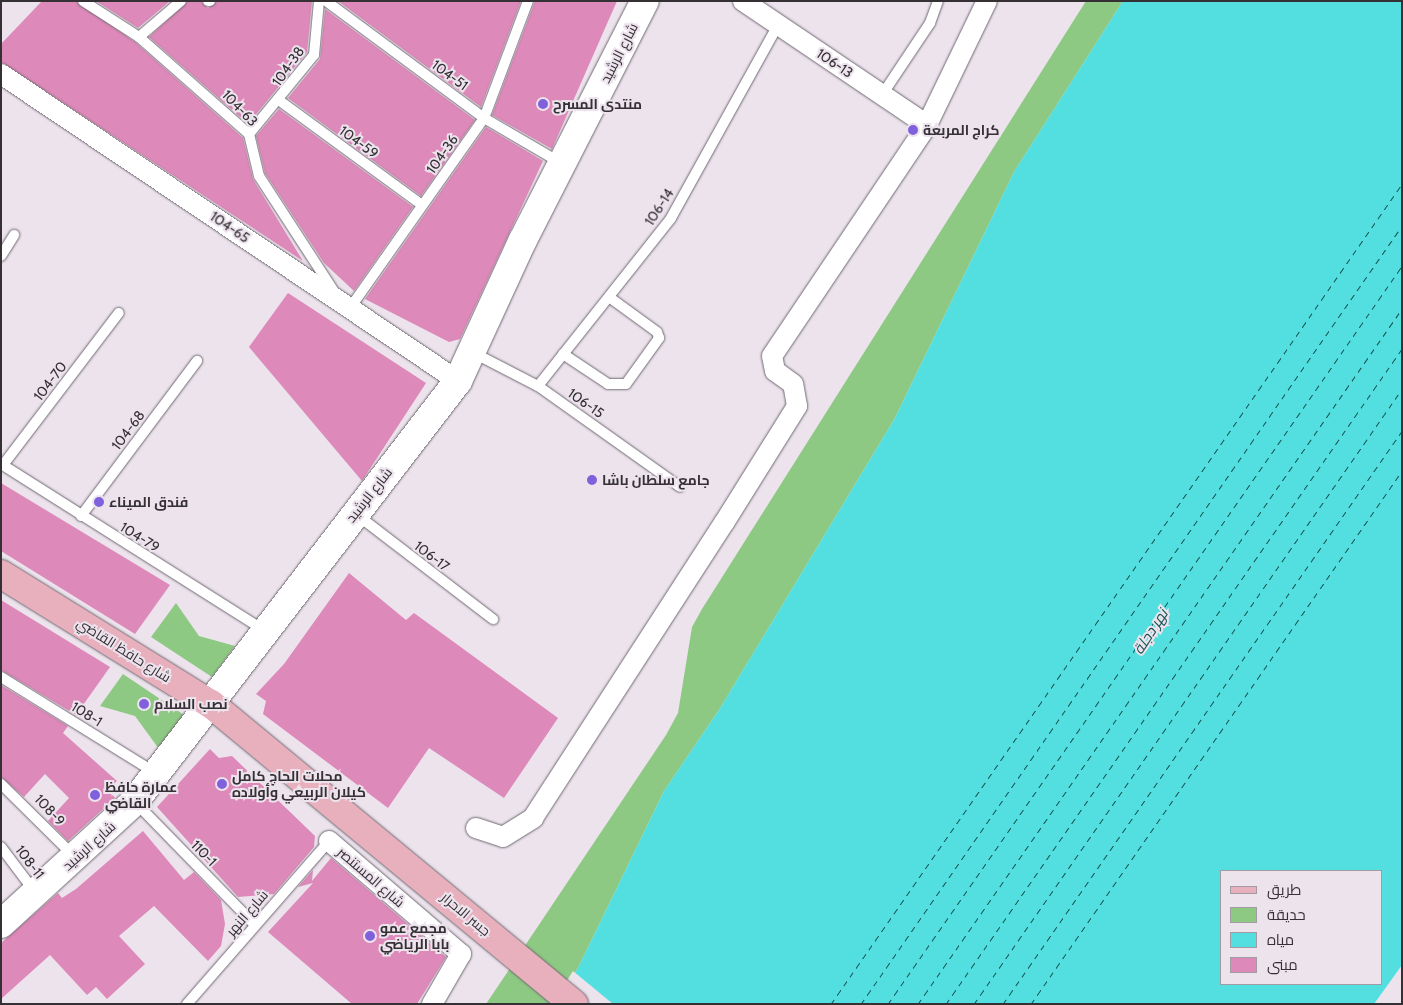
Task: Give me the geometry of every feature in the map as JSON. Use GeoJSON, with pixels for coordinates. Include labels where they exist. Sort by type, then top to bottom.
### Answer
{"type":"FeatureCollection","features":[{"type":"Feature","properties":{"kind":"main road","name":"شارع الرشيد"},"geometry":{"type":"LineString","coordinates":[[1,924],[76,858],[135,802],[458,381],[562,164],[645,1]]}},
{"type":"Feature","properties":{"kind":"main road","name":"شارع حافظ القاضي"},"geometry":{"type":"LineString","coordinates":[[1,574],[210,704],[360,824]]}},
{"type":"Feature","properties":{"kind":"main road","name":"جسر الاحرار"},"geometry":{"type":"LineString","coordinates":[[360,824],[574,1004]]}},
{"type":"Feature","properties":{"kind":"street","name":"106-13"},"geometry":{"type":"LineString","coordinates":[[743,1],[927,125]]}},
{"type":"Feature","properties":{"kind":"street"},"geometry":{"type":"LineString","coordinates":[[476,828],[502,837],[533,818],[632,669],[797,406],[793,384],[775,371],[772,356],[927,125],[987,1]]}},
{"type":"Feature","properties":{"kind":"street","name":"104-65"},"geometry":{"type":"LineString","coordinates":[[1,74],[458,381]]}},
{"type":"Feature","properties":{"kind":"street","name":"شارع المستنصر"},"geometry":{"type":"LineString","coordinates":[[329,841],[461,954],[432,1004]]}},
{"type":"Feature","properties":{"kind":"lane","name":"104-63"},"geometry":{"type":"LineString","coordinates":[[83,1],[139,37],[249,134],[259,176],[346,305]]}},
{"type":"Feature","properties":{"kind":"lane"},"geometry":{"type":"LineString","coordinates":[[139,37],[181,1]]}},
{"type":"Feature","properties":{"kind":"lane","name":"104-38"},"geometry":{"type":"LineString","coordinates":[[249,134],[280,101],[314,55],[318,1]]}},
{"type":"Feature","properties":{"kind":"lane","name":"104-51"},"geometry":{"type":"LineString","coordinates":[[326,1],[484,118],[562,164]]}},
{"type":"Feature","properties":{"kind":"lane","name":"104-36"},"geometry":{"type":"LineString","coordinates":[[346,305],[422,205],[484,118],[528,1]]}},
{"type":"Feature","properties":{"kind":"lane"},"geometry":{"type":"LineString","coordinates":[[882,95],[930,23],[938,1]]}},
{"type":"Feature","properties":{"kind":"lane","name":"106-14"},"geometry":{"type":"LineString","coordinates":[[538,386],[670,218],[778,25]]}},
{"type":"Feature","properties":{"kind":"lane","name":"104-59"},"geometry":{"type":"LineString","coordinates":[[280,101],[422,205]]}},
{"type":"Feature","properties":{"kind":"lane"},"geometry":{"type":"LineString","coordinates":[[1,256],[14,235]]}},
{"type":"Feature","properties":{"kind":"lane"},"geometry":{"type":"LineString","coordinates":[[563,354],[608,384],[626,384],[659,338],[657,332],[609,298]]}},
{"type":"Feature","properties":{"kind":"lane","name":"104-70"},"geometry":{"type":"LineString","coordinates":[[2,465],[119,313]]}},
{"type":"Feature","properties":{"kind":"lane","name":"106-15"},"geometry":{"type":"LineString","coordinates":[[471,351],[538,386],[680,487]]}},
{"type":"Feature","properties":{"kind":"lane","name":"104-68"},"geometry":{"type":"LineString","coordinates":[[81,516],[197,360]]}},
{"type":"Feature","properties":{"kind":"lane","name":"104-79"},"geometry":{"type":"LineString","coordinates":[[2,465],[265,632]]}},
{"type":"Feature","properties":{"kind":"lane","name":"106-17"},"geometry":{"type":"LineString","coordinates":[[355,514],[493,619]]}},
{"type":"Feature","properties":{"kind":"lane","name":"108-1"},"geometry":{"type":"LineString","coordinates":[[1,677],[157,774]]}},
{"type":"Feature","properties":{"kind":"lane","name":"108-9"},"geometry":{"type":"LineString","coordinates":[[1,784],[21,799],[76,858]]}},
{"type":"Feature","properties":{"kind":"lane","name":"110-1"},"geometry":{"type":"LineString","coordinates":[[135,802],[254,924]]}},
{"type":"Feature","properties":{"kind":"lane","name":"شارع النهر"},"geometry":{"type":"LineString","coordinates":[[187,1004],[254,924],[329,841]]}},
{"type":"Feature","properties":{"kind":"lane","name":"108-11"},"geometry":{"type":"LineString","coordinates":[[1,847],[36,894]]}},
{"type":"Feature","properties":{"kind":"green space"},"geometry":{"type":"Polygon","coordinates":[[[1086,1],[1123,1],[1014,172],[895,418],[719,710],[664,791],[578,968],[555,1004],[486,1004],[666,735],[678,713],[692,627],[702,609],[1086,1]]]}},
{"type":"Feature","properties":{"kind":"green space"},"geometry":{"type":"Polygon","coordinates":[[[176,603],[199,636],[235,646],[212,677],[151,637],[176,603]]]}},
{"type":"Feature","properties":{"kind":"green space"},"geometry":{"type":"Polygon","coordinates":[[[123,674],[184,715],[159,749],[135,716],[100,706],[123,674]]]}},
{"type":"Feature","properties":{"kind":"water","name":"نهر دجلة"},"geometry":{"type":"Polygon","coordinates":[[[1123,1],[1402,1],[1402,965],[1374,1004],[555,1004],[578,968],[664,791],[719,710],[895,418],[1014,172],[1123,1]]]}},
{"type":"Feature","properties":{"kind":"pier"},"geometry":{"type":"Polygon","coordinates":[[[573,971],[613,1004],[552,1004],[573,971]]]}},
{"type":"Feature","properties":{"kind":"building"},"geometry":{"type":"Polygon","coordinates":[[[42,1],[76,1],[135,42],[243,138],[253,179],[303,261],[1,62],[1,44],[42,1]]]}},
{"type":"Feature","properties":{"kind":"building"},"geometry":{"type":"Polygon","coordinates":[[[96,1],[170,1],[138,28],[96,1]]]}},
{"type":"Feature","properties":{"kind":"building"},"geometry":{"type":"Polygon","coordinates":[[[188,1],[201,1],[208,8],[217,1],[312,1],[307,52],[248,124],[149,37],[188,1]]]}},
{"type":"Feature","properties":{"kind":"building"},"geometry":{"type":"Polygon","coordinates":[[[338,1],[521,1],[481,107],[338,1]]]}},
{"type":"Feature","properties":{"kind":"building"},"geometry":{"type":"Polygon","coordinates":[[[535,1],[617,1],[552,149],[492,115],[535,1]]]}},
{"type":"Feature","properties":{"kind":"building"},"geometry":{"type":"Polygon","coordinates":[[[325,9],[475,120],[421,196],[288,98],[320,59],[325,9]]]}},
{"type":"Feature","properties":{"kind":"building"},"geometry":{"type":"Polygon","coordinates":[[[279,109],[413,207],[354,291],[324,263],[265,173],[256,136],[279,109]]]}},
{"type":"Feature","properties":{"kind":"building"},"geometry":{"type":"Polygon","coordinates":[[[486,127],[543,161],[460,339],[449,342],[365,299],[486,127]]]}},
{"type":"Feature","properties":{"kind":"building"},"geometry":{"type":"Polygon","coordinates":[[[288,293],[426,383],[362,481],[249,347],[288,293]]]}},
{"type":"Feature","properties":{"kind":"building"},"geometry":{"type":"Polygon","coordinates":[[[1,483],[170,585],[135,634],[1,551],[1,483]]]}},
{"type":"Feature","properties":{"kind":"building"},"geometry":{"type":"Polygon","coordinates":[[[349,573],[406,620],[414,613],[558,718],[504,798],[429,748],[388,808],[263,714],[266,701],[256,694],[284,664],[349,573]]]}},
{"type":"Feature","properties":{"kind":"building"},"geometry":{"type":"Polygon","coordinates":[[[1,600],[110,667],[76,715],[1,670],[1,600]]]}},
{"type":"Feature","properties":{"kind":"building"},"geometry":{"type":"Polygon","coordinates":[[[1,685],[68,726],[63,733],[117,781],[108,789],[115,798],[68,841],[48,821],[69,798],[45,774],[24,797],[1,777],[1,685]]]}},
{"type":"Feature","properties":{"kind":"building"},"geometry":{"type":"Polygon","coordinates":[[[210,749],[219,758],[232,756],[315,836],[314,847],[274,894],[238,897],[157,807],[210,749]]]}},
{"type":"Feature","properties":{"kind":"building"},"geometry":{"type":"Polygon","coordinates":[[[143,831],[184,880],[194,872],[221,900],[225,924],[221,946],[208,961],[154,906],[119,936],[145,964],[107,999],[96,987],[87,995],[50,955],[1,999],[1,943],[58,893],[62,898],[76,889],[143,831]]]}},
{"type":"Feature","properties":{"kind":"building","name":"مجمع عمو بابا الرياضي"},"geometry":{"type":"Polygon","coordinates":[[[331,858],[446,957],[417,1004],[352,1004],[268,932],[313,883],[298,887],[313,870],[312,881],[331,858]]]}},
{"type":"Feature","properties":{"kind":"ferry route"},"geometry":{"type":"LineString","coordinates":[[831,1004],[1402,184]]}},
{"type":"Feature","properties":{"kind":"ferry route"},"geometry":{"type":"LineString","coordinates":[[861,1004],[1402,226]]}},
{"type":"Feature","properties":{"kind":"ferry route"},"geometry":{"type":"LineString","coordinates":[[888,1004],[1402,266]]}},
{"type":"Feature","properties":{"kind":"ferry route"},"geometry":{"type":"LineString","coordinates":[[918,1004],[1402,309]]}},
{"type":"Feature","properties":{"kind":"ferry route"},"geometry":{"type":"LineString","coordinates":[[946,1004],[1402,349]]}},
{"type":"Feature","properties":{"kind":"ferry route"},"geometry":{"type":"LineString","coordinates":[[974,1004],[1402,389]]}},
{"type":"Feature","properties":{"kind":"ferry route"},"geometry":{"type":"LineString","coordinates":[[1003,1004],[1402,431]]}},
{"type":"Feature","properties":{"kind":"ferry route"},"geometry":{"type":"LineString","coordinates":[[1031,1004],[1402,471]]}},
{"type":"Feature","properties":{"kind":"place","name":"منتدى المسرح"},"geometry":{"type":"Point","coordinates":[543,104]}},
{"type":"Feature","properties":{"kind":"place","name":"كراج المربعة"},"geometry":{"type":"Point","coordinates":[913,130]}},
{"type":"Feature","properties":{"kind":"place","name":"جامع سلطان باشا"},"geometry":{"type":"Point","coordinates":[592,480]}},
{"type":"Feature","properties":{"kind":"place","name":"فندق الميناء"},"geometry":{"type":"Point","coordinates":[99,502]}},
{"type":"Feature","properties":{"kind":"place","name":"نصب السلام"},"geometry":{"type":"Point","coordinates":[144,704]}},
{"type":"Feature","properties":{"kind":"place","name":"محلات الحاج كامل كيلان الربيعي وأولاده"},"geometry":{"type":"Point","coordinates":[222,784]}},
{"type":"Feature","properties":{"kind":"place","name":"عمارة حافظ القاضي"},"geometry":{"type":"Point","coordinates":[95,795]}},
{"type":"Feature","properties":{"kind":"place","name":"مجمع عمو بابا الرياضي"},"geometry":{"type":"Point","coordinates":[370,936]}}]}
